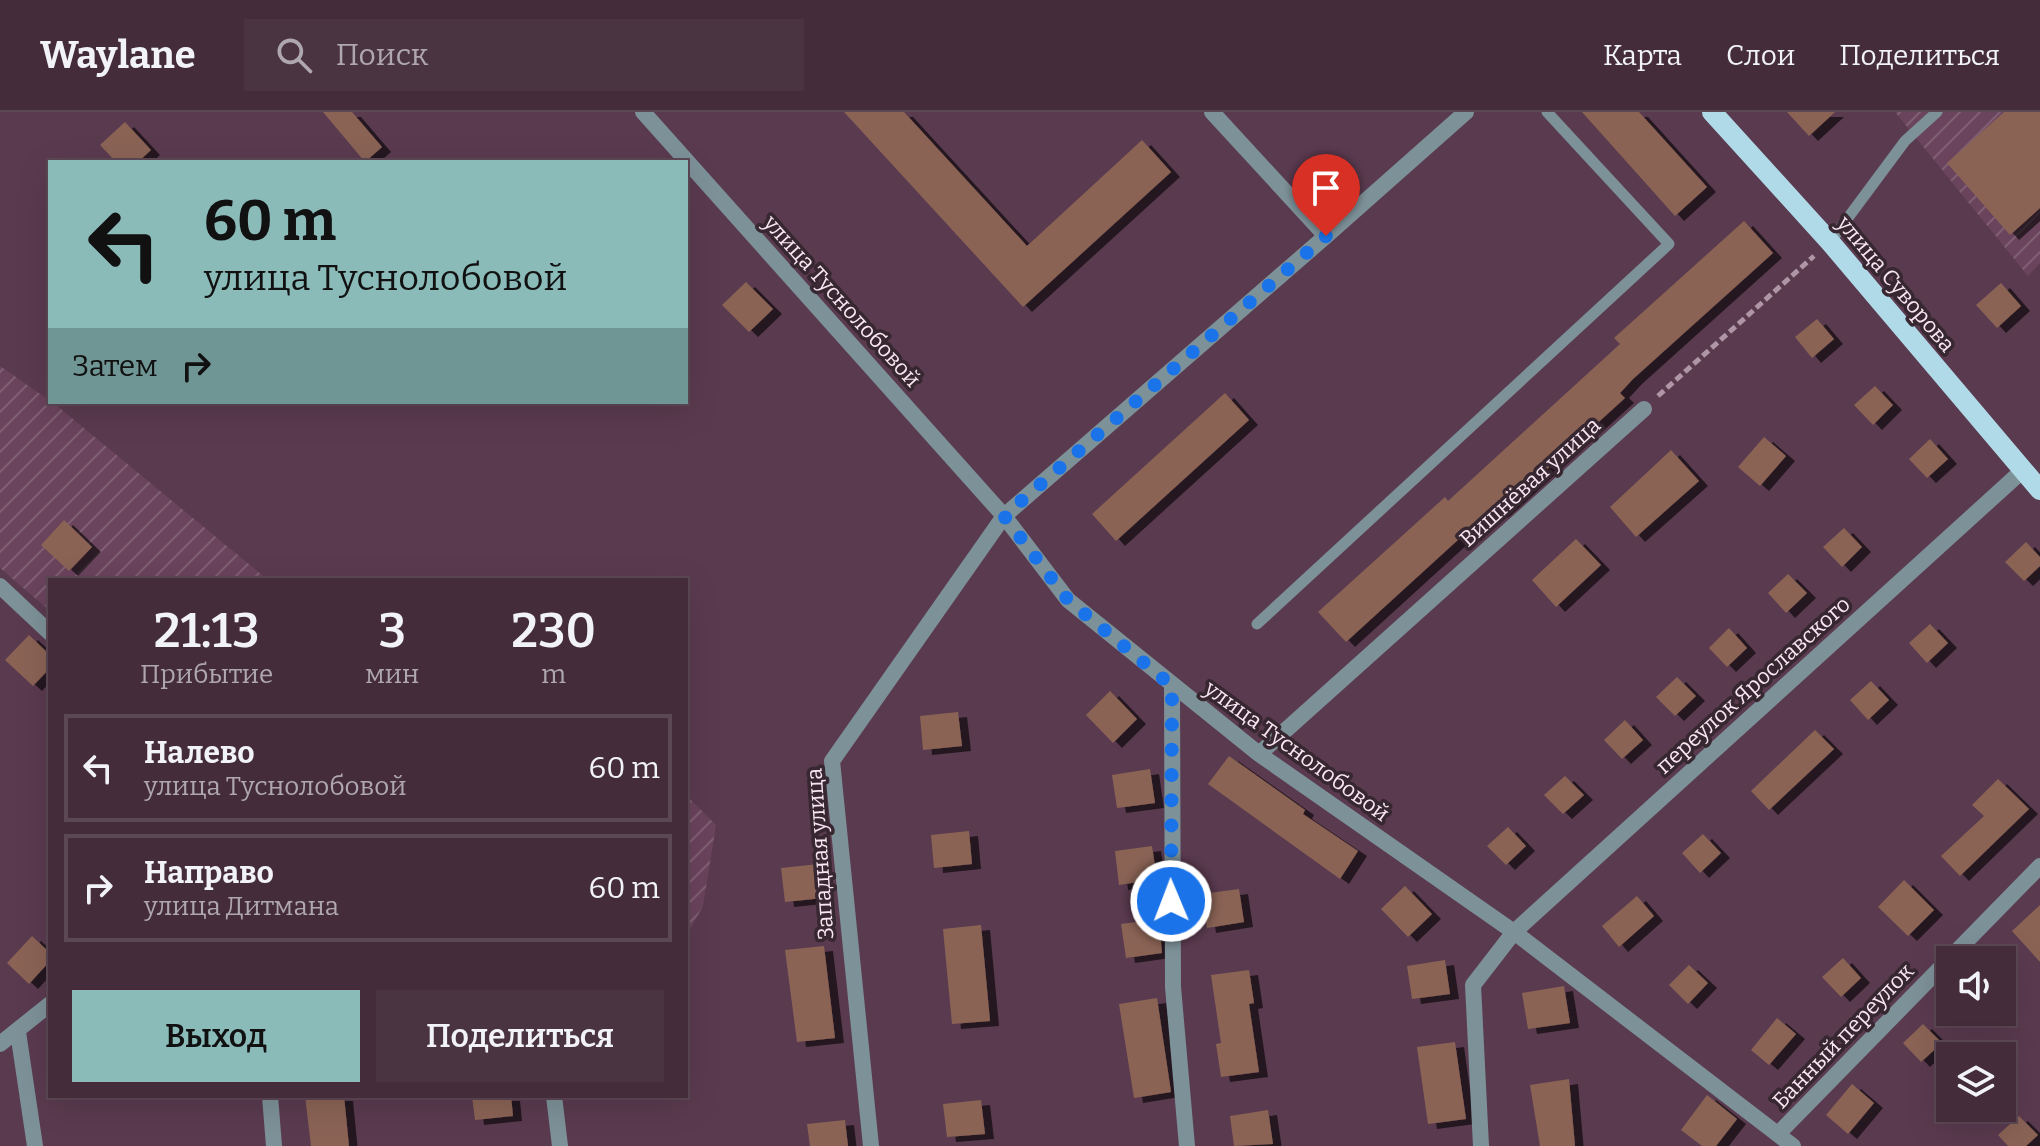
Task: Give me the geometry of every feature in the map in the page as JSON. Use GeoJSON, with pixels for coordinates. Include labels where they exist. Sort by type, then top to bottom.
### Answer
{"type":"FeatureCollection","features":[{"type":"Feature","properties":{"kind":"main road","name":"улица Суворова"},"geometry":{"type":"LineString","coordinates":[[1712,112],[1830,242],[2040,490]]}},
{"type":"Feature","properties":{"kind":"street","name":"улица Туснолобовой"},"geometry":{"type":"LineString","coordinates":[[643,112],[686,160]]}},
{"type":"Feature","properties":{"kind":"street"},"geometry":{"type":"LineString","coordinates":[[1212,112],[1326,236]]}},
{"type":"Feature","properties":{"kind":"street","name":"Западная улица"},"geometry":{"type":"LineString","coordinates":[[871,1146],[832,761],[1004,516],[1466,112]]}},
{"type":"Feature","properties":{"kind":"street","name":"улица Туснолобовой"},"geometry":{"type":"LineString","coordinates":[[688,162],[1004,516],[1068,600],[1259,754],[1514,932],[1793,1146]]}},
{"type":"Feature","properties":{"kind":"street","name":"Вишнёвая улица"},"geometry":{"type":"LineString","coordinates":[[1259,754],[1644,409]]}},
{"type":"Feature","properties":{"kind":"street","name":"переулок Ярославского"},"geometry":{"type":"LineString","coordinates":[[1481,1146],[1473,985],[1514,932],[2022,471]]}},
{"type":"Feature","properties":{"kind":"street"},"geometry":{"type":"LineString","coordinates":[[0,586],[48,631]]}},
{"type":"Feature","properties":{"kind":"street"},"geometry":{"type":"LineString","coordinates":[[1172,686],[1173,987],[1187,1146]]}},
{"type":"Feature","properties":{"kind":"street","name":"Банный переулок"},"geometry":{"type":"LineString","coordinates":[[1778,1134],[2040,866]]}},
{"type":"Feature","properties":{"kind":"street"},"geometry":{"type":"LineString","coordinates":[[0,1044],[48,1006]]}},
{"type":"Feature","properties":{"kind":"street"},"geometry":{"type":"LineString","coordinates":[[18,1032],[35,1146]]}},
{"type":"Feature","properties":{"kind":"street"},"geometry":{"type":"LineString","coordinates":[[270,1098],[274,1146]]}},
{"type":"Feature","properties":{"kind":"street"},"geometry":{"type":"LineString","coordinates":[[554,1098],[560,1146]]}},
{"type":"Feature","properties":{"kind":"lane"},"geometry":{"type":"LineString","coordinates":[[1257,624],[1669,244],[1547,112]]}},
{"type":"Feature","properties":{"kind":"lane"},"geometry":{"type":"LineString","coordinates":[[1830,242],[1905,141],[1937,112]]}},
{"type":"Feature","properties":{"kind":"path"},"geometry":{"type":"LineString","coordinates":[[1644,409],[1830,242]]}},
{"type":"Feature","properties":{"kind":"shaded area"},"geometry":{"type":"Polygon","coordinates":[[[1895,112],[2040,112],[2040,263],[2028,276],[1895,112]]]}},
{"type":"Feature","properties":{"kind":"shaded area"},"geometry":{"type":"Polygon","coordinates":[[[0,366],[48,399],[48,404],[56,405],[266,578],[48,578],[48,609],[0,568],[0,366]]]}},
{"type":"Feature","properties":{"kind":"shaded area"},"geometry":{"type":"Polygon","coordinates":[[[688,797],[716,825],[703,906],[688,933],[688,797]]]}},
{"type":"Feature","properties":{"kind":"building"},"geometry":{"type":"Polygon","coordinates":[[[323,112],[352,112],[382,147],[363,160],[323,112]]]}},
{"type":"Feature","properties":{"kind":"building"},"geometry":{"type":"Polygon","coordinates":[[[844,112],[904,112],[1027,246],[1142,140],[1171,172],[1023,307],[844,112]]]}},
{"type":"Feature","properties":{"kind":"building"},"geometry":{"type":"Polygon","coordinates":[[[1582,112],[1639,112],[1707,187],[1675,216],[1582,112]]]}},
{"type":"Feature","properties":{"kind":"building"},"geometry":{"type":"Polygon","coordinates":[[[1787,112],[1835,112],[1809,136],[1787,112]]]}},
{"type":"Feature","properties":{"kind":"building"},"geometry":{"type":"Polygon","coordinates":[[[2004,112],[2040,112],[2040,208],[2010,235],[1947,163],[2004,112]]]}},
{"type":"Feature","properties":{"kind":"building"},"geometry":{"type":"Polygon","coordinates":[[[125,122],[151,150],[140,160],[114,160],[100,145],[125,122]]]}},
{"type":"Feature","properties":{"kind":"building"},"geometry":{"type":"Polygon","coordinates":[[[1744,221],[1773,253],[1633,379],[1620,393],[1625,398],[1499,513],[1494,507],[1346,642],[1318,612],[1445,497],[1448,501],[1620,344],[1614,338],[1744,221]]]}},
{"type":"Feature","properties":{"kind":"building"},"geometry":{"type":"Polygon","coordinates":[[[746,282],[773,309],[749,332],[722,305],[746,282]]]}},
{"type":"Feature","properties":{"kind":"building"},"geometry":{"type":"Polygon","coordinates":[[[2001,283],[2021,306],[1997,328],[1976,305],[2001,283]]]}},
{"type":"Feature","properties":{"kind":"building"},"geometry":{"type":"Polygon","coordinates":[[[1817,319],[1834,339],[1812,358],[1795,337],[1817,319]]]}},
{"type":"Feature","properties":{"kind":"building"},"geometry":{"type":"Polygon","coordinates":[[[1875,386],[1893,405],[1873,425],[1854,405],[1875,386]]]}},
{"type":"Feature","properties":{"kind":"building"},"geometry":{"type":"Polygon","coordinates":[[[1225,393],[1249,420],[1116,541],[1092,514],[1225,393]]]}},
{"type":"Feature","properties":{"kind":"building"},"geometry":{"type":"Polygon","coordinates":[[[1764,437],[1786,456],[1760,486],[1738,467],[1764,437]]]}},
{"type":"Feature","properties":{"kind":"building"},"geometry":{"type":"Polygon","coordinates":[[[1930,439],[1948,459],[1927,478],[1909,459],[1930,439]]]}},
{"type":"Feature","properties":{"kind":"building"},"geometry":{"type":"Polygon","coordinates":[[[1671,450],[1699,481],[1636,537],[1610,507],[1671,450]]]}},
{"type":"Feature","properties":{"kind":"building"},"geometry":{"type":"Polygon","coordinates":[[[64,520],[92,547],[69,571],[41,545],[64,520]]]}},
{"type":"Feature","properties":{"kind":"building"},"geometry":{"type":"Polygon","coordinates":[[[1844,528],[1862,547],[1842,567],[1823,547],[1844,528]]]}},
{"type":"Feature","properties":{"kind":"building"},"geometry":{"type":"Polygon","coordinates":[[[1576,539],[1601,565],[1556,607],[1532,580],[1576,539]]]}},
{"type":"Feature","properties":{"kind":"building"},"geometry":{"type":"Polygon","coordinates":[[[2026,542],[2040,557],[2040,566],[2024,581],[2005,562],[2026,542]]]}},
{"type":"Feature","properties":{"kind":"building"},"geometry":{"type":"Polygon","coordinates":[[[1788,574],[1807,593],[1786,613],[1768,593],[1788,574]]]}},
{"type":"Feature","properties":{"kind":"building"},"geometry":{"type":"Polygon","coordinates":[[[1930,624],[1948,643],[1927,663],[1909,643],[1930,624]]]}},
{"type":"Feature","properties":{"kind":"building"},"geometry":{"type":"Polygon","coordinates":[[[1729,628],[1747,648],[1727,667],[1709,648],[1729,628]]]}},
{"type":"Feature","properties":{"kind":"building"},"geometry":{"type":"Polygon","coordinates":[[[29,635],[48,653],[48,670],[33,686],[5,660],[29,635]]]}},
{"type":"Feature","properties":{"kind":"building"},"geometry":{"type":"Polygon","coordinates":[[[1677,677],[1696,696],[1675,716],[1656,697],[1677,677]]]}},
{"type":"Feature","properties":{"kind":"building"},"geometry":{"type":"Polygon","coordinates":[[[1871,681],[1889,700],[1868,720],[1850,700],[1871,681]]]}},
{"type":"Feature","properties":{"kind":"building"},"geometry":{"type":"Polygon","coordinates":[[[1110,691],[1137,719],[1113,743],[1086,715],[1110,691]]]}},
{"type":"Feature","properties":{"kind":"building"},"geometry":{"type":"Polygon","coordinates":[[[958,712],[962,746],[923,750],[920,716],[958,712]]]}},
{"type":"Feature","properties":{"kind":"building"},"geometry":{"type":"Polygon","coordinates":[[[1625,720],[1643,740],[1622,759],[1604,740],[1625,720]]]}},
{"type":"Feature","properties":{"kind":"building"},"geometry":{"type":"Polygon","coordinates":[[[1815,730],[1834,749],[1769,810],[1751,791],[1815,730]]]}},
{"type":"Feature","properties":{"kind":"building"},"geometry":{"type":"Polygon","coordinates":[[[1229,756],[1305,810],[1303,814],[1358,851],[1340,879],[1208,784],[1229,756]]]}},
{"type":"Feature","properties":{"kind":"building"},"geometry":{"type":"Polygon","coordinates":[[[1150,769],[1155,803],[1117,808],[1112,775],[1150,769]]]}},
{"type":"Feature","properties":{"kind":"building"},"geometry":{"type":"Polygon","coordinates":[[[1565,776],[1584,795],[1563,814],[1544,795],[1565,776]]]}},
{"type":"Feature","properties":{"kind":"building"},"geometry":{"type":"Polygon","coordinates":[[[1998,779],[2029,809],[1960,876],[1941,856],[1984,816],[1972,805],[1998,779]]]}},
{"type":"Feature","properties":{"kind":"building"},"geometry":{"type":"Polygon","coordinates":[[[1508,827],[1526,846],[1506,865],[1487,846],[1508,827]]]}},
{"type":"Feature","properties":{"kind":"building"},"geometry":{"type":"Polygon","coordinates":[[[969,831],[972,864],[934,868],[931,835],[969,831]]]}},
{"type":"Feature","properties":{"kind":"building"},"geometry":{"type":"Polygon","coordinates":[[[1703,834],[1721,853],[1700,873],[1682,853],[1703,834]]]}},
{"type":"Feature","properties":{"kind":"building"},"geometry":{"type":"Polygon","coordinates":[[[1152,846],[1157,879],[1119,885],[1115,851],[1152,846]]]}},
{"type":"Feature","properties":{"kind":"building"},"geometry":{"type":"Polygon","coordinates":[[[819,864],[823,898],[785,902],[781,868],[819,864]]]}},
{"type":"Feature","properties":{"kind":"building"},"geometry":{"type":"Polygon","coordinates":[[[1904,880],[1934,910],[1908,936],[1878,907],[1904,880]]]}},
{"type":"Feature","properties":{"kind":"building"},"geometry":{"type":"Polygon","coordinates":[[[1405,886],[1432,914],[1408,937],[1381,909],[1405,886]]]}},
{"type":"Feature","properties":{"kind":"building"},"geometry":{"type":"Polygon","coordinates":[[[1239,889],[1244,922],[1207,928],[1202,894],[1239,889]]]}},
{"type":"Feature","properties":{"kind":"building"},"geometry":{"type":"Polygon","coordinates":[[[1637,896],[1654,916],[1619,947],[1602,926],[1637,896]]]}},
{"type":"Feature","properties":{"kind":"building"},"geometry":{"type":"Polygon","coordinates":[[[2040,905],[2040,962],[2012,931],[2040,905]]]}},
{"type":"Feature","properties":{"kind":"building"},"geometry":{"type":"Polygon","coordinates":[[[1159,919],[1162,953],[1126,958],[1121,924],[1159,919]]]}},
{"type":"Feature","properties":{"kind":"building"},"geometry":{"type":"Polygon","coordinates":[[[981,925],[990,1021],[952,1024],[943,929],[981,925]]]}},
{"type":"Feature","properties":{"kind":"building"},"geometry":{"type":"Polygon","coordinates":[[[32,936],[48,951],[48,963],[29,984],[7,963],[32,936]]]}},
{"type":"Feature","properties":{"kind":"building"},"geometry":{"type":"Polygon","coordinates":[[[824,946],[835,1038],[797,1042],[785,950],[824,946]]]}},
{"type":"Feature","properties":{"kind":"building"},"geometry":{"type":"Polygon","coordinates":[[[1843,958],[1861,978],[1841,997],[1822,977],[1843,958]]]}},
{"type":"Feature","properties":{"kind":"building"},"geometry":{"type":"Polygon","coordinates":[[[1445,960],[1450,994],[1412,999],[1407,966],[1445,960]]]}},
{"type":"Feature","properties":{"kind":"building"},"geometry":{"type":"Polygon","coordinates":[[[1689,965],[1708,983],[1688,1004],[1669,985],[1689,965]]]}},
{"type":"Feature","properties":{"kind":"building"},"geometry":{"type":"Polygon","coordinates":[[[1249,970],[1254,1003],[1249,1004],[1259,1072],[1221,1077],[1216,1044],[1221,1043],[1211,975],[1249,970]]]}},
{"type":"Feature","properties":{"kind":"building"},"geometry":{"type":"Polygon","coordinates":[[[1564,986],[1570,1023],[1528,1029],[1522,993],[1564,986]]]}},
{"type":"Feature","properties":{"kind":"building"},"geometry":{"type":"Polygon","coordinates":[[[1157,998],[1171,1092],[1134,1098],[1119,1004],[1157,998]]]}},
{"type":"Feature","properties":{"kind":"building"},"geometry":{"type":"Polygon","coordinates":[[[1777,1018],[1796,1034],[1769,1065],[1751,1050],[1777,1018]]]}},
{"type":"Feature","properties":{"kind":"building"},"geometry":{"type":"Polygon","coordinates":[[[1923,1024],[1941,1042],[1936,1042],[1936,1048],[1921,1062],[1903,1043],[1923,1024]]]}},
{"type":"Feature","properties":{"kind":"building"},"geometry":{"type":"Polygon","coordinates":[[[1455,1042],[1466,1119],[1428,1124],[1417,1047],[1455,1042]]]}},
{"type":"Feature","properties":{"kind":"building"},"geometry":{"type":"Polygon","coordinates":[[[1569,1079],[1575,1146],[1540,1146],[1530,1085],[1569,1079]]]}},
{"type":"Feature","properties":{"kind":"building"},"geometry":{"type":"Polygon","coordinates":[[[1852,1084],[1874,1103],[1848,1134],[1826,1115],[1852,1084]]]}},
{"type":"Feature","properties":{"kind":"building"},"geometry":{"type":"Polygon","coordinates":[[[1707,1095],[1737,1119],[1716,1146],[1702,1146],[1681,1130],[1707,1095]]]}},
{"type":"Feature","properties":{"kind":"building"},"geometry":{"type":"Polygon","coordinates":[[[305,1098],[344,1098],[349,1146],[311,1146],[305,1098]]]}},
{"type":"Feature","properties":{"kind":"building"},"geometry":{"type":"Polygon","coordinates":[[[472,1098],[511,1098],[513,1116],[475,1120],[472,1098]]]}},
{"type":"Feature","properties":{"kind":"building"},"geometry":{"type":"Polygon","coordinates":[[[981,1100],[985,1134],[947,1137],[943,1104],[981,1100]]]}},
{"type":"Feature","properties":{"kind":"building"},"geometry":{"type":"Polygon","coordinates":[[[1268,1110],[1273,1144],[1234,1146],[1230,1116],[1268,1110]]]}},
{"type":"Feature","properties":{"kind":"building"},"geometry":{"type":"Polygon","coordinates":[[[2019,1116],[2038,1135],[2026,1146],[2008,1146],[1998,1135],[2016,1122],[2019,1116]]]}},
{"type":"Feature","properties":{"kind":"building"},"geometry":{"type":"Polygon","coordinates":[[[845,1120],[848,1146],[810,1146],[807,1124],[845,1120]]]}},
{"type":"Feature","properties":{"kind":"route"},"geometry":{"type":"LineString","coordinates":[[1171,901],[1172,686],[1068,600],[1004,516],[1326,236]]}}]}
